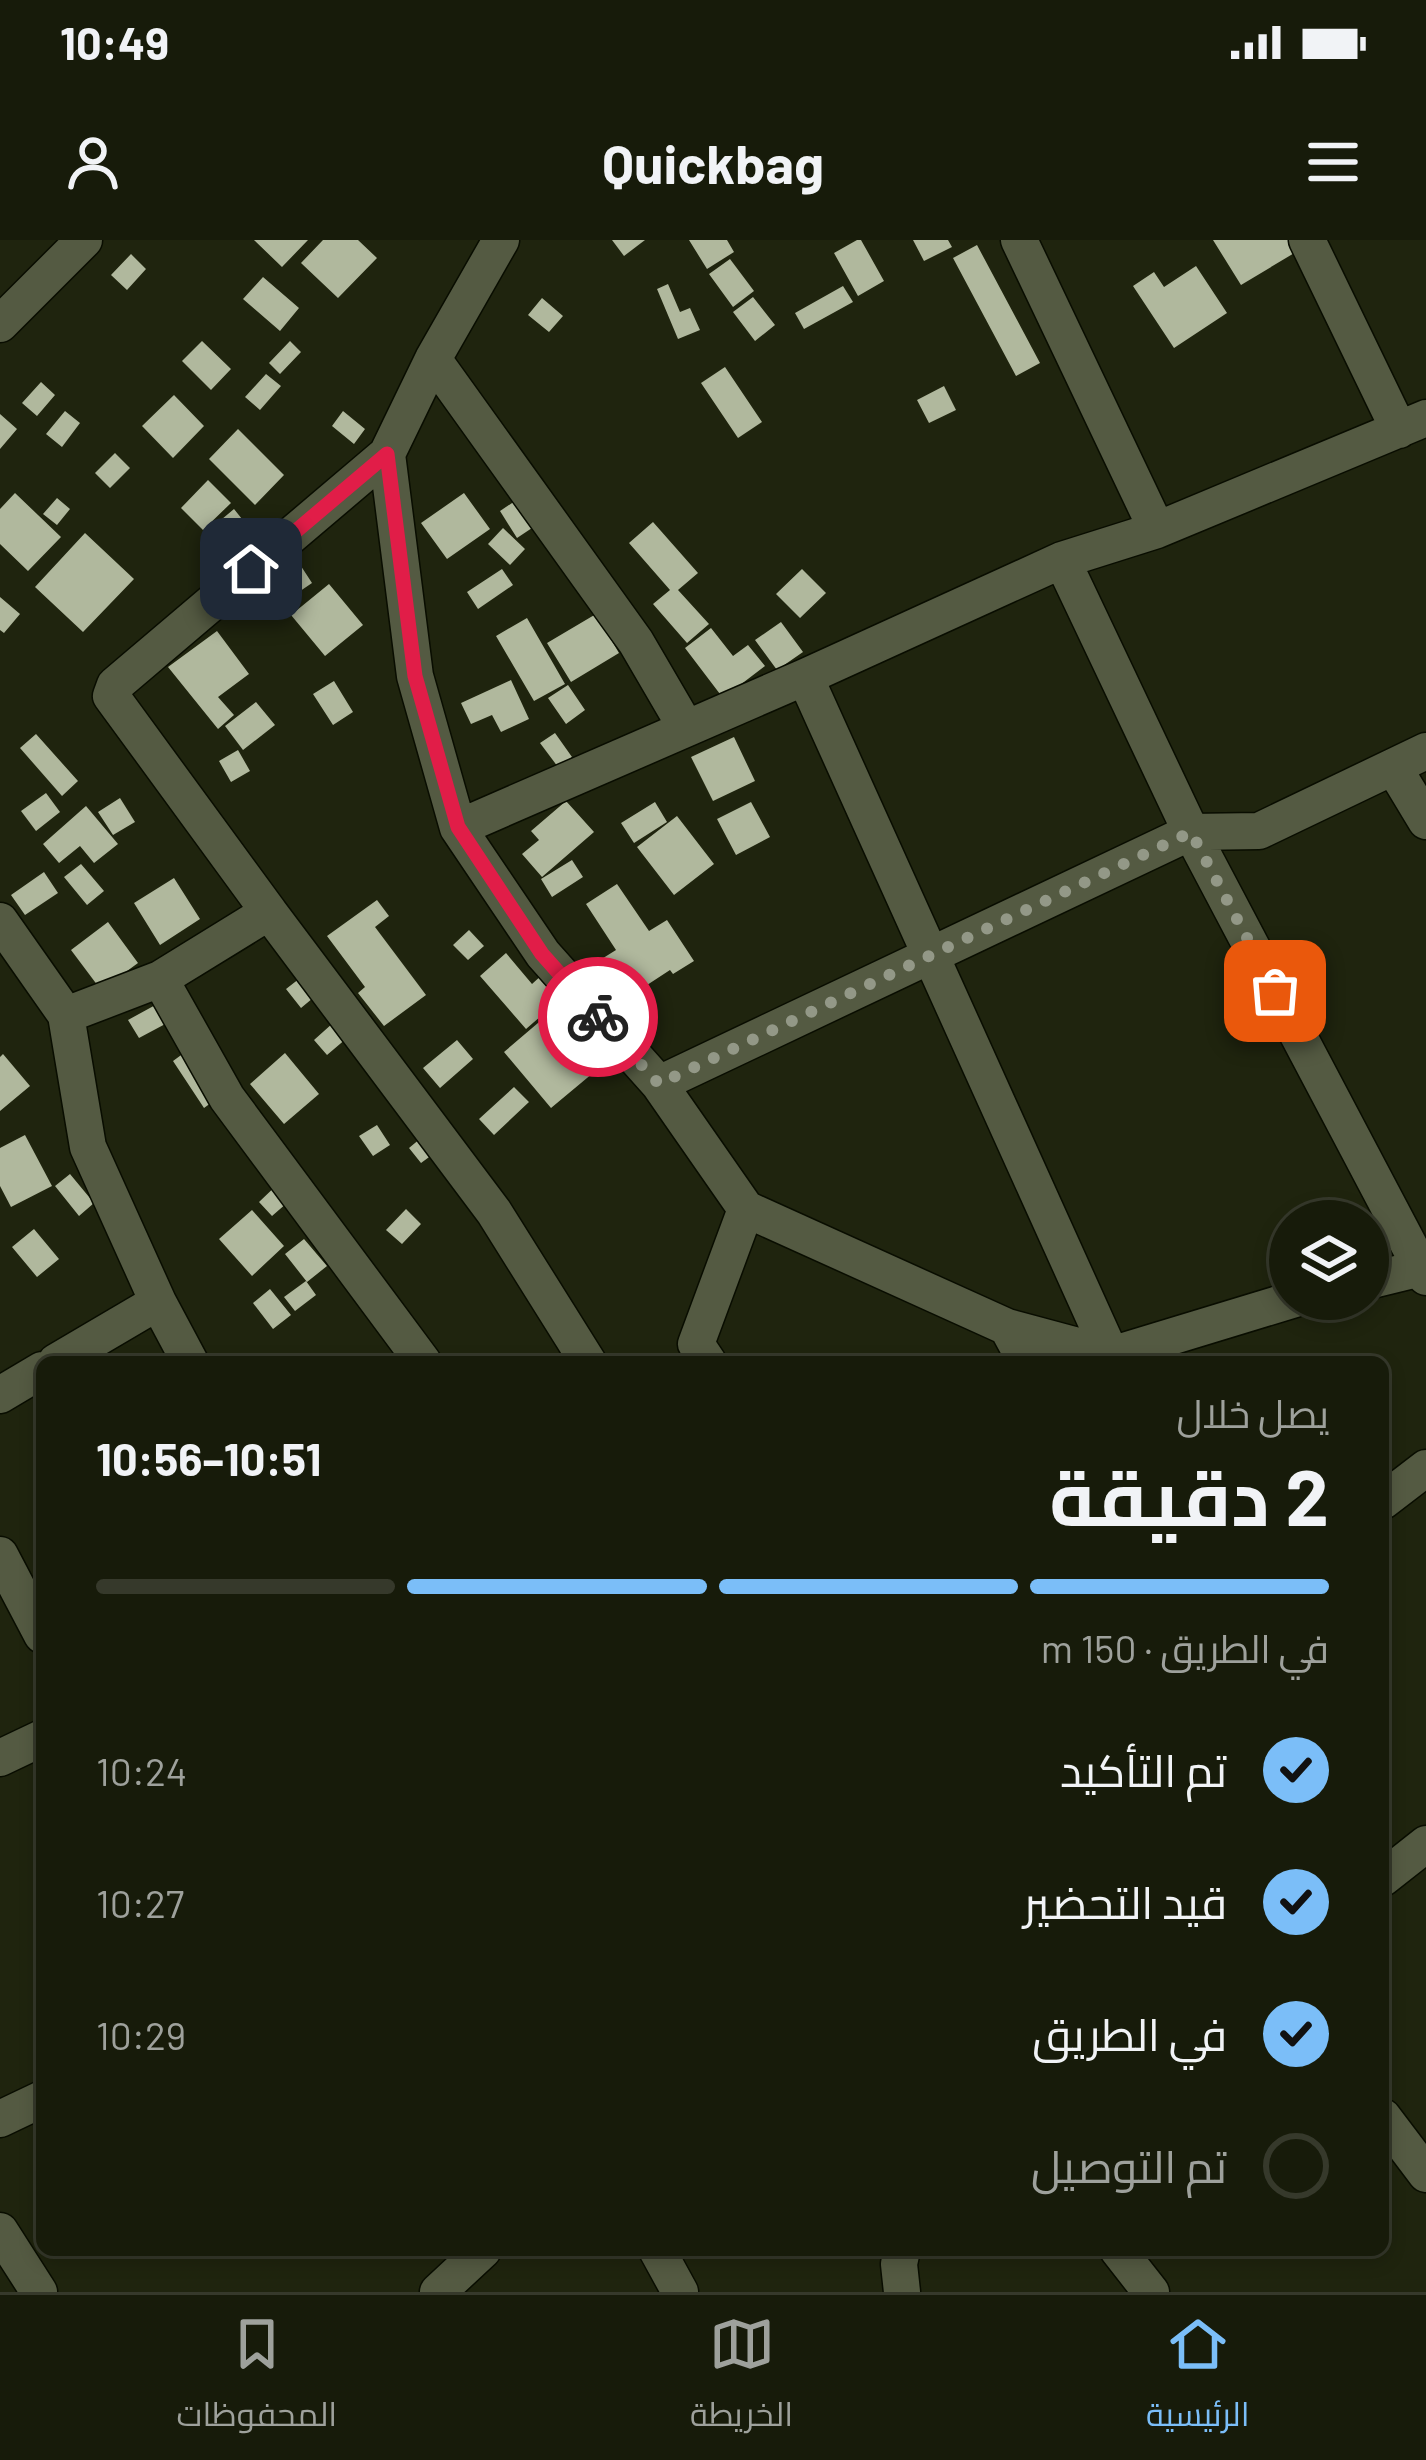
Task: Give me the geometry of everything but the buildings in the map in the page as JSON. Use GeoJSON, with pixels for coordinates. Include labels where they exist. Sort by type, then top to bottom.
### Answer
{"type":"FeatureCollection","features":[{"type":"Feature","properties":{"kind":"street"},"geometry":{"type":"LineString","coordinates":[[0,324],[84,240]]}},
{"type":"Feature","properties":{"kind":"street"},"geometry":{"type":"LineString","coordinates":[[501,240],[433,359],[387,454],[115,685],[111,696],[494,1212],[584,1356]]}},
{"type":"Feature","properties":{"kind":"street"},"geometry":{"type":"LineString","coordinates":[[1019,240],[1157,530]]}},
{"type":"Feature","properties":{"kind":"street"},"geometry":{"type":"LineString","coordinates":[[458,827],[1062,560],[1157,530],[1412,424],[1307,240]]}},
{"type":"Feature","properties":{"kind":"street"},"geometry":{"type":"LineString","coordinates":[[433,359],[636,642],[686,726]]}},
{"type":"Feature","properties":{"kind":"street"},"geometry":{"type":"LineString","coordinates":[[387,454],[415,676],[458,827],[542,954],[659,1084],[746,1209],[1007,1328],[1111,1354],[1269,1307]]}},
{"type":"Feature","properties":{"kind":"street"},"geometry":{"type":"LineString","coordinates":[[1062,560],[1191,832],[1424,1272],[1389,1278]]}},
{"type":"Feature","properties":{"kind":"street"},"geometry":{"type":"LineString","coordinates":[[805,677],[1111,1354]]}},
{"type":"Feature","properties":{"kind":"street"},"geometry":{"type":"LineString","coordinates":[[659,1084],[1191,832],[1259,831],[1410,759],[1426,820]]}},
{"type":"Feature","properties":{"kind":"street"},"geometry":{"type":"LineString","coordinates":[[66,1016],[160,979],[269,912]]}},
{"type":"Feature","properties":{"kind":"street"},"geometry":{"type":"LineString","coordinates":[[0,921],[66,1016],[88,1147],[187,1356]]}},
{"type":"Feature","properties":{"kind":"street"},"geometry":{"type":"LineString","coordinates":[[160,979],[227,1098],[419,1356]]}},
{"type":"Feature","properties":{"kind":"street"},"geometry":{"type":"LineString","coordinates":[[692,1356],[746,1209]]}},
{"type":"Feature","properties":{"kind":"street"},"geometry":{"type":"LineString","coordinates":[[66,1356],[158,1301]]}},
{"type":"Feature","properties":{"kind":"street"},"geometry":{"type":"LineString","coordinates":[[1007,1328],[1023,1356]]}},
{"type":"Feature","properties":{"kind":"street"},"geometry":{"type":"LineString","coordinates":[[0,1395],[36,1374]]}},
{"type":"Feature","properties":{"kind":"street"},"geometry":{"type":"LineString","coordinates":[[1389,1496],[1426,1468]]}},
{"type":"Feature","properties":{"kind":"street"},"geometry":{"type":"LineString","coordinates":[[0,1555],[36,1624]]}},
{"type":"Feature","properties":{"kind":"street"},"geometry":{"type":"LineString","coordinates":[[0,1758],[36,1741]]}},
{"type":"Feature","properties":{"kind":"street"},"geometry":{"type":"LineString","coordinates":[[1389,1873],[1426,1844]]}},
{"type":"Feature","properties":{"kind":"street"},"geometry":{"type":"LineString","coordinates":[[0,2119],[36,2102]]}},
{"type":"Feature","properties":{"kind":"street"},"geometry":{"type":"LineString","coordinates":[[1389,2125],[1426,2174]]}},
{"type":"Feature","properties":{"kind":"street"},"geometry":{"type":"LineString","coordinates":[[0,2231],[39,2292]]}},
{"type":"Feature","properties":{"kind":"street"},"geometry":{"type":"LineString","coordinates":[[438,2292],[477,2256]]}},
{"type":"Feature","properties":{"kind":"street"},"geometry":{"type":"LineString","coordinates":[[660,2256],[680,2292]]}},
{"type":"Feature","properties":{"kind":"street"},"geometry":{"type":"LineString","coordinates":[[901,2256],[902,2292]]}},
{"type":"Feature","properties":{"kind":"street"},"geometry":{"type":"LineString","coordinates":[[1123,2256],[1151,2292]]}},
{"type":"Feature","properties":{"kind":"way so far"},"geometry":{"type":"LineString","coordinates":[[598,1017],[659,1084],[1191,832],[1275,991]]}},
{"type":"Feature","properties":{"kind":"route"},"geometry":{"type":"LineString","coordinates":[[251,569],[387,454],[415,676],[458,827],[542,954],[598,1017]]}}]}
